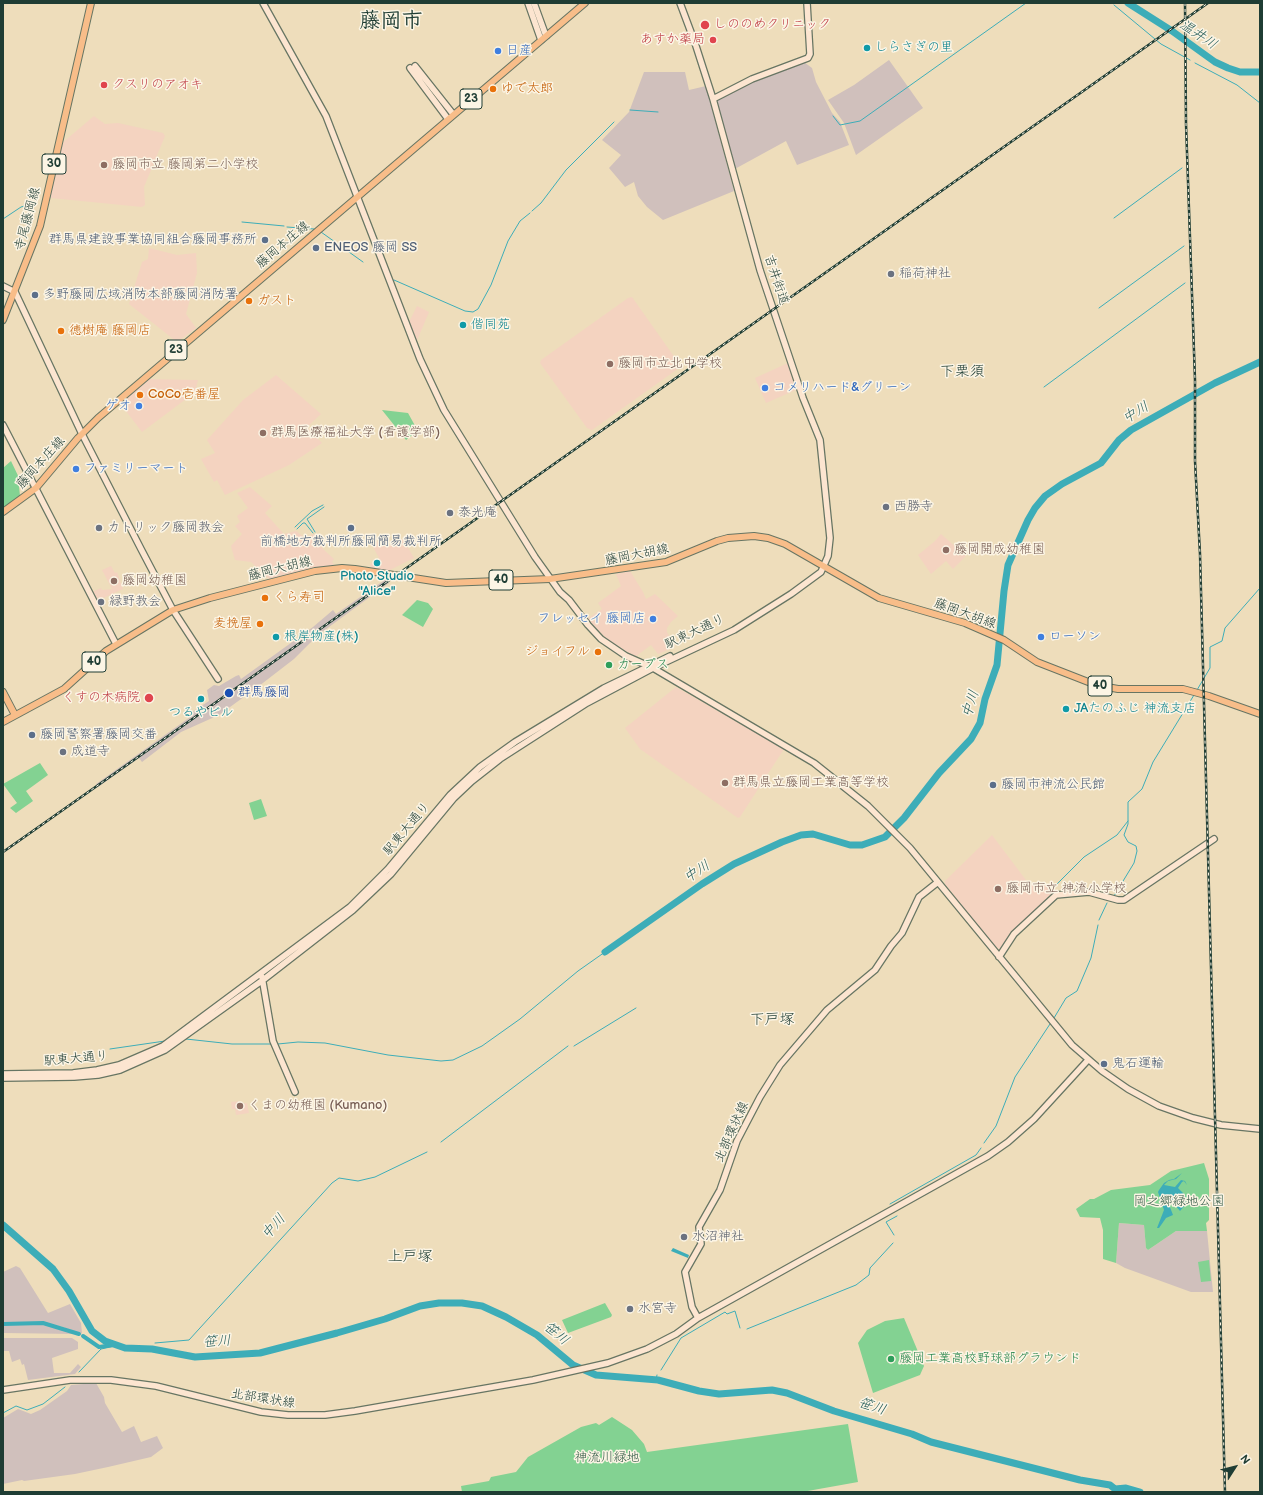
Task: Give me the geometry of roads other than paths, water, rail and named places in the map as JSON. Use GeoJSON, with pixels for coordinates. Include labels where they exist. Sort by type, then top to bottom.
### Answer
{"type":"FeatureCollection","features":[{"type":"Feature","properties":{"kind":"main road","name":"寺尾藤岡線"},"geometry":{"type":"LineString","coordinates":[[3,320],[40,226],[91,3]]}},
{"type":"Feature","properties":{"kind":"main road","name":"藤岡本庄線"},"geometry":{"type":"LineString","coordinates":[[3,512],[36,488],[82,434],[178,348],[585,3]]}},
{"type":"Feature","properties":{"kind":"main road","name":"藤岡大胡線"},"geometry":{"type":"LineString","coordinates":[[15,715],[64,689],[116,644],[173,610],[210,598],[328,569],[355,569],[446,583],[550,579],[666,562],[717,541],[746,536],[768,538],[785,544],[879,598],[961,622],[999,638],[1037,662],[1103,687],[1118,689],[1182,689],[1209,696],[1260,714]]}},
{"type":"Feature","properties":{"kind":"main road"},"geometry":{"type":"LineString","coordinates":[[3,692],[15,715],[3,722]]}},
{"type":"Feature","properties":{"kind":"street"},"geometry":{"type":"LineString","coordinates":[[263,3],[326,116],[420,359],[444,410],[528,547],[550,579],[560,592],[570,600],[588,625],[601,639],[626,656],[653,668],[814,763],[842,784],[894,830],[1072,1045],[1088,1060],[1118,1082],[1160,1106],[1193,1118],[1222,1125],[1260,1129]]}},
{"type":"Feature","properties":{"kind":"street"},"geometry":{"type":"LineString","coordinates":[[528,3],[543,38]]}},
{"type":"Feature","properties":{"kind":"street"},"geometry":{"type":"LineString","coordinates":[[534,3],[543,38]]}},
{"type":"Feature","properties":{"kind":"street","name":"吉井街道"},"geometry":{"type":"LineString","coordinates":[[680,3],[695,42],[713,99],[760,270],[803,398],[820,440],[830,538],[828,556],[823,565]]}},
{"type":"Feature","properties":{"kind":"street"},"geometry":{"type":"LineString","coordinates":[[713,99],[752,79],[808,58],[810,54],[807,3]]}},
{"type":"Feature","properties":{"kind":"street"},"geometry":{"type":"LineString","coordinates":[[413,67],[451,117]]}},
{"type":"Feature","properties":{"kind":"street"},"geometry":{"type":"LineString","coordinates":[[3,286],[15,292],[82,434],[173,610],[218,679]]}},
{"type":"Feature","properties":{"kind":"street"},"geometry":{"type":"LineString","coordinates":[[3,425],[116,644]]}},
{"type":"Feature","properties":{"kind":"street","name":"駅東大通り"},"geometry":{"type":"LineString","coordinates":[[3,1074],[73,1073],[119,1066],[145,1056],[180,1036],[350,907],[396,860],[450,795],[480,767],[556,716],[604,688],[646,666],[733,627],[790,591],[823,565]]}},
{"type":"Feature","properties":{"kind":"street","name":"駅東大通り"},"geometry":{"type":"LineString","coordinates":[[3,1078],[74,1077],[120,1070],[146,1060],[182,1039],[263,980],[353,910],[391,874],[454,798],[483,772],[559,720],[653,668],[734,630],[810,581],[821,572],[823,565]]}},
{"type":"Feature","properties":{"kind":"street"},"geometry":{"type":"LineString","coordinates":[[999,957],[1014,934],[1056,895],[1089,892],[1118,900],[1124,900],[1214,839]]}},
{"type":"Feature","properties":{"kind":"street","name":"北部環状線"},"geometry":{"type":"LineString","coordinates":[[3,1390],[70,1380],[134,1382],[166,1388],[251,1410],[279,1415],[307,1415],[355,1411],[511,1384],[573,1371],[608,1363],[676,1334],[698,1318],[692,1307],[685,1272],[701,1244],[699,1227],[720,1190],[737,1141],[760,1097],[784,1060],[827,1010],[875,970],[891,946],[902,933],[919,897],[938,882]]}},
{"type":"Feature","properties":{"kind":"street"},"geometry":{"type":"LineString","coordinates":[[262,973],[274,1044],[295,1092]]}},
{"type":"Feature","properties":{"kind":"street"},"geometry":{"type":"LineString","coordinates":[[698,1318],[988,1156],[1008,1142],[1034,1119],[1088,1060]]}},
{"type":"Feature","properties":{"kind":"water"},"geometry":{"type":"Polygon","coordinates":[[[1182,1173],[1176,1179],[1168,1181],[1164,1185],[1175,1187],[1181,1180],[1185,1181],[1187,1185],[1184,1181],[1178,1188],[1185,1195],[1186,1204],[1180,1211],[1174,1204],[1175,1201],[1168,1202],[1173,1215],[1166,1218],[1159,1228],[1157,1228],[1164,1210],[1158,1192],[1164,1183],[1169,1180],[1174,1179],[1182,1173]]]}},
{"type":"Feature","properties":{"kind":"water"},"geometry":{"type":"Polygon","coordinates":[[[673,1248],[689,1255],[688,1258],[671,1251],[673,1248]]]}},
{"type":"Feature","properties":{"kind":"waterway"},"geometry":{"type":"LineString","coordinates":[[833,116],[840,125],[860,121],[1026,3]]}},
{"type":"Feature","properties":{"kind":"waterway","name":"温井川"},"geometry":{"type":"LineString","coordinates":[[1128,3],[1172,31],[1215,62],[1240,72],[1260,72]]}},
{"type":"Feature","properties":{"kind":"waterway"},"geometry":{"type":"LineString","coordinates":[[1114,5],[1161,44],[1190,60]]}},
{"type":"Feature","properties":{"kind":"waterway"},"geometry":{"type":"LineString","coordinates":[[1195,63],[1237,85],[1260,103]]}},
{"type":"Feature","properties":{"kind":"waterway"},"geometry":{"type":"LineString","coordinates":[[630,110],[658,112]]}},
{"type":"Feature","properties":{"kind":"waterway"},"geometry":{"type":"LineString","coordinates":[[532,211],[541,203],[566,170],[614,122]]}},
{"type":"Feature","properties":{"kind":"waterway"},"geometry":{"type":"LineString","coordinates":[[1114,218],[1182,168]]}},
{"type":"Feature","properties":{"kind":"waterway"},"geometry":{"type":"LineString","coordinates":[[3,219],[21,207],[31,204]]}},
{"type":"Feature","properties":{"kind":"waterway"},"geometry":{"type":"LineString","coordinates":[[394,280],[465,311],[473,312],[478,309],[491,285],[508,241],[520,221],[530,213]]}},
{"type":"Feature","properties":{"kind":"waterway"},"geometry":{"type":"LineString","coordinates":[[242,222],[284,226]]}},
{"type":"Feature","properties":{"kind":"waterway"},"geometry":{"type":"LineString","coordinates":[[287,227],[314,229]]}},
{"type":"Feature","properties":{"kind":"waterway"},"geometry":{"type":"LineString","coordinates":[[321,232],[363,262]]}},
{"type":"Feature","properties":{"kind":"waterway"},"geometry":{"type":"LineString","coordinates":[[1099,308],[1184,246]]}},
{"type":"Feature","properties":{"kind":"waterway"},"geometry":{"type":"LineString","coordinates":[[1044,387],[1185,283]]}},
{"type":"Feature","properties":{"kind":"waterway","name":"中川"},"geometry":{"type":"LineString","coordinates":[[605,952],[702,884],[734,864],[782,842],[801,835],[813,834],[850,845],[862,845],[885,837],[904,818],[939,773],[971,739],[980,723],[985,699],[997,665],[1008,565],[1035,508],[1045,496],[1062,484],[1101,463],[1119,440],[1131,430],[1215,383],[1260,362]]}},
{"type":"Feature","properties":{"kind":"waterway"},"geometry":{"type":"LineString","coordinates":[[295,527],[312,511],[323,505]]}},
{"type":"Feature","properties":{"kind":"waterway"},"geometry":{"type":"LineString","coordinates":[[315,532],[307,519],[324,507]]}},
{"type":"Feature","properties":{"kind":"waterway"},"geometry":{"type":"LineString","coordinates":[[297,529],[305,523],[313,533]]}},
{"type":"Feature","properties":{"kind":"waterway"},"geometry":{"type":"LineString","coordinates":[[1197,690],[1210,668],[1210,647],[1222,641],[1225,628],[1260,588]]}},
{"type":"Feature","properties":{"kind":"waterway"},"geometry":{"type":"LineString","coordinates":[[1114,896],[1134,863],[1137,851],[1136,846],[1128,842],[1124,835],[1128,824],[1128,802],[1142,789],[1153,762],[1194,695]]}},
{"type":"Feature","properties":{"kind":"waterway"},"geometry":{"type":"LineString","coordinates":[[1054,887],[1084,857],[1117,835],[1128,821]]}},
{"type":"Feature","properties":{"kind":"waterway"},"geometry":{"type":"LineString","coordinates":[[1099,920],[1107,903]]}},
{"type":"Feature","properties":{"kind":"waterway"},"geometry":{"type":"LineString","coordinates":[[1054,1018],[1066,998],[1077,991],[1091,958],[1098,925]]}},
{"type":"Feature","properties":{"kind":"waterway"},"geometry":{"type":"LineString","coordinates":[[278,1044],[298,1042],[325,1043],[388,1055],[441,1061],[453,1060],[482,1046],[520,1019],[578,971],[605,952]]}},
{"type":"Feature","properties":{"kind":"waterway","name":"中川"},"geometry":{"type":"LineString","coordinates":[[574,1046],[636,1008]]}},
{"type":"Feature","properties":{"kind":"waterway"},"geometry":{"type":"LineString","coordinates":[[984,1143],[996,1126],[1015,1077],[1050,1024]]}},
{"type":"Feature","properties":{"kind":"waterway"},"geometry":{"type":"LineString","coordinates":[[186,1039],[232,1044],[273,1044]]}},
{"type":"Feature","properties":{"kind":"waterway"},"geometry":{"type":"LineString","coordinates":[[110,1049],[165,1041]]}},
{"type":"Feature","properties":{"kind":"waterway","name":"中川"},"geometry":{"type":"LineString","coordinates":[[441,1142],[568,1046]]}},
{"type":"Feature","properties":{"kind":"waterway"},"geometry":{"type":"LineString","coordinates":[[890,1204],[976,1155],[981,1148]]}},
{"type":"Feature","properties":{"kind":"waterway","name":"中川"},"geometry":{"type":"LineString","coordinates":[[155,1343],[189,1340],[332,1183],[339,1178],[358,1181],[375,1177],[427,1152]]}},
{"type":"Feature","properties":{"kind":"waterway"},"geometry":{"type":"LineString","coordinates":[[894,1235],[886,1222],[897,1216]]}},
{"type":"Feature","properties":{"kind":"waterway","name":"笹川"},"geometry":{"type":"LineString","coordinates":[[3,1225],[53,1269],[69,1291],[92,1331],[105,1341],[125,1348],[152,1349],[195,1357],[260,1353],[385,1319],[420,1306],[439,1303],[462,1303],[482,1306],[506,1317],[537,1335],[573,1365],[596,1375],[658,1380],[699,1391],[719,1394],[772,1390],[787,1393],[834,1411],[912,1434],[931,1442],[1080,1480],[1110,1485],[1115,1489],[1126,1488],[1140,1492]]}},
{"type":"Feature","properties":{"kind":"waterway"},"geometry":{"type":"LineString","coordinates":[[747,1329],[856,1285],[869,1275],[870,1268],[893,1243]]}},
{"type":"Feature","properties":{"kind":"waterway"},"geometry":{"type":"LineString","coordinates":[[661,1370],[681,1338],[725,1312],[727,1314],[735,1311],[740,1328]]}},
{"type":"Feature","properties":{"kind":"waterway"},"geometry":{"type":"LineString","coordinates":[[3,1324],[43,1323],[79,1334]]}},
{"type":"Feature","properties":{"kind":"waterway"},"geometry":{"type":"LineString","coordinates":[[83,1336],[99,1347],[113,1345]]}},
{"type":"Feature","properties":{"kind":"waterway"},"geometry":{"type":"LineString","coordinates":[[79,1372],[101,1349],[115,1346]]}},
{"type":"Feature","properties":{"kind":"waterway","name":"笹川"},"geometry":{"type":"LineString","coordinates":[[656,1380],[657,1375]]}},
{"type":"Feature","properties":{"kind":"waterway"},"geometry":{"type":"LineString","coordinates":[[3,1413],[16,1406],[27,1410],[43,1404],[65,1387]]}},
{"type":"Feature","properties":{"kind":"railway"},"geometry":{"type":"LineString","coordinates":[[1185,3],[1186,124],[1195,380],[1195,461],[1200,554],[1225,1492]]}},
{"type":"Feature","properties":{"kind":"railway"},"geometry":{"type":"LineString","coordinates":[[154,746],[1208,3]]}},
{"type":"Feature","properties":{"kind":"railway"},"geometry":{"type":"LineString","coordinates":[[3,852],[158,743]]}},
{"type":"Feature","properties":{"kind":"place","name":"しののめクリニック"},"geometry":{"type":"Point","coordinates":[705,25]}},
{"type":"Feature","properties":{"kind":"place","name":"あすか薬局"},"geometry":{"type":"Point","coordinates":[713,40]}},
{"type":"Feature","properties":{"kind":"place","name":"しらさぎの里"},"geometry":{"type":"Point","coordinates":[867,48]}},
{"type":"Feature","properties":{"kind":"place","name":"日産"},"geometry":{"type":"Point","coordinates":[498,51]}},
{"type":"Feature","properties":{"kind":"place","name":"クスリのアオキ"},"geometry":{"type":"Point","coordinates":[104,85]}},
{"type":"Feature","properties":{"kind":"place","name":"ゆで太郎"},"geometry":{"type":"Point","coordinates":[493,89]}},
{"type":"Feature","properties":{"kind":"place","name":"藤岡市立 藤岡第二小学校"},"geometry":{"type":"Point","coordinates":[104,165]}},
{"type":"Feature","properties":{"kind":"place","name":"群馬県建設事業協同組合藤岡事務所"},"geometry":{"type":"Point","coordinates":[265,240]}},
{"type":"Feature","properties":{"kind":"place","name":"ENEOS 藤岡 SS"},"geometry":{"type":"Point","coordinates":[316,248]}},
{"type":"Feature","properties":{"kind":"place","name":"稲荷神社"},"geometry":{"type":"Point","coordinates":[891,274]}},
{"type":"Feature","properties":{"kind":"place","name":"多野藤岡広域消防本部藤岡消防署"},"geometry":{"type":"Point","coordinates":[35,295]}},
{"type":"Feature","properties":{"kind":"place","name":"ガスト"},"geometry":{"type":"Point","coordinates":[249,301]}},
{"type":"Feature","properties":{"kind":"place","name":"偕同苑"},"geometry":{"type":"Point","coordinates":[463,325]}},
{"type":"Feature","properties":{"kind":"place","name":"徳樹庵 藤岡店"},"geometry":{"type":"Point","coordinates":[61,331]}},
{"type":"Feature","properties":{"kind":"place","name":"藤岡市立北中学校"},"geometry":{"type":"Point","coordinates":[610,364]}},
{"type":"Feature","properties":{"kind":"place","name":"コメリハード&グリーン"},"geometry":{"type":"Point","coordinates":[765,388]}},
{"type":"Feature","properties":{"kind":"place","name":"CoCo壱番屋"},"geometry":{"type":"Point","coordinates":[140,395]}},
{"type":"Feature","properties":{"kind":"place","name":"ゲオ"},"geometry":{"type":"Point","coordinates":[139,406]}},
{"type":"Feature","properties":{"kind":"place","name":"群馬医療福祉大学 (看護学部)"},"geometry":{"type":"Point","coordinates":[263,433]}},
{"type":"Feature","properties":{"kind":"place","name":"ファミリーマート"},"geometry":{"type":"Point","coordinates":[76,469]}},
{"type":"Feature","properties":{"kind":"place","name":"西勝寺"},"geometry":{"type":"Point","coordinates":[886,507]}},
{"type":"Feature","properties":{"kind":"place","name":"泰光庵"},"geometry":{"type":"Point","coordinates":[450,513]}},
{"type":"Feature","properties":{"kind":"place","name":"カトリック藤岡教会"},"geometry":{"type":"Point","coordinates":[99,528]}},
{"type":"Feature","properties":{"kind":"place","name":"前橋地方裁判所藤岡簡易裁判所"},"geometry":{"type":"Point","coordinates":[351,528]}},
{"type":"Feature","properties":{"kind":"place","name":"藤岡開成幼稚園"},"geometry":{"type":"Point","coordinates":[946,550]}},
{"type":"Feature","properties":{"kind":"place","name":"Photo Studio \"Alice\""},"geometry":{"type":"Point","coordinates":[377,563]}},
{"type":"Feature","properties":{"kind":"place","name":"藤岡幼稚園"},"geometry":{"type":"Point","coordinates":[114,581]}},
{"type":"Feature","properties":{"kind":"place","name":"くら寿司"},"geometry":{"type":"Point","coordinates":[265,598]}},
{"type":"Feature","properties":{"kind":"place","name":"緑野教会"},"geometry":{"type":"Point","coordinates":[101,602]}},
{"type":"Feature","properties":{"kind":"place","name":"フレッセイ 藤岡店"},"geometry":{"type":"Point","coordinates":[653,619]}},
{"type":"Feature","properties":{"kind":"place","name":"麦挽屋"},"geometry":{"type":"Point","coordinates":[260,624]}},
{"type":"Feature","properties":{"kind":"place","name":"根岸物産(株)"},"geometry":{"type":"Point","coordinates":[276,637]}},
{"type":"Feature","properties":{"kind":"place","name":"ローソン"},"geometry":{"type":"Point","coordinates":[1041,637]}},
{"type":"Feature","properties":{"kind":"place","name":"ジョイフル"},"geometry":{"type":"Point","coordinates":[598,652]}},
{"type":"Feature","properties":{"kind":"place","name":"カーブス"},"geometry":{"type":"Point","coordinates":[609,665]}},
{"type":"Feature","properties":{"kind":"place","name":"群馬藤岡"},"geometry":{"type":"Point","coordinates":[229,693]}},
{"type":"Feature","properties":{"kind":"place","name":"くすの木病院"},"geometry":{"type":"Point","coordinates":[149,698]}},
{"type":"Feature","properties":{"kind":"place","name":"つるやビル"},"geometry":{"type":"Point","coordinates":[201,699]}},
{"type":"Feature","properties":{"kind":"place","name":"JAたのふじ 神流支店"},"geometry":{"type":"Point","coordinates":[1066,709]}},
{"type":"Feature","properties":{"kind":"place","name":"藤岡警察署藤岡交番"},"geometry":{"type":"Point","coordinates":[32,735]}},
{"type":"Feature","properties":{"kind":"place","name":"成道寺"},"geometry":{"type":"Point","coordinates":[63,752]}},
{"type":"Feature","properties":{"kind":"place","name":"群馬県立藤岡工業高等学校"},"geometry":{"type":"Point","coordinates":[725,783]}},
{"type":"Feature","properties":{"kind":"place","name":"藤岡市神流公民館"},"geometry":{"type":"Point","coordinates":[993,785]}},
{"type":"Feature","properties":{"kind":"place","name":"藤岡市立 神流小学校"},"geometry":{"type":"Point","coordinates":[998,889]}},
{"type":"Feature","properties":{"kind":"place","name":"鬼石運輸"},"geometry":{"type":"Point","coordinates":[1104,1064]}},
{"type":"Feature","properties":{"kind":"place","name":"くまの幼稚園 (Kumano)"},"geometry":{"type":"Point","coordinates":[240,1106]}},
{"type":"Feature","properties":{"kind":"place","name":"水沼神社"},"geometry":{"type":"Point","coordinates":[684,1237]}},
{"type":"Feature","properties":{"kind":"place","name":"水宮寺"},"geometry":{"type":"Point","coordinates":[630,1309]}},
{"type":"Feature","properties":{"kind":"place","name":"藤岡工業高校野球部グラウンド"},"geometry":{"type":"Point","coordinates":[891,1359]}},
{"type":"Feature","properties":{"kind":"district","name":"藤岡市"},"geometry":{"type":"Point","coordinates":[391,22]}},
{"type":"Feature","properties":{"kind":"district","name":"下栗須"},"geometry":{"type":"Point","coordinates":[962,372]}},
{"type":"Feature","properties":{"kind":"district","name":"下戸塚"},"geometry":{"type":"Point","coordinates":[772,1020]}},
{"type":"Feature","properties":{"kind":"district","name":"上戸塚"},"geometry":{"type":"Point","coordinates":[410,1257]}},
{"type":"Feature","properties":{"kind":"park label","name":"岡之郷緑地公園"},"geometry":{"type":"Point","coordinates":[1179,1202]}},
{"type":"Feature","properties":{"kind":"park label","name":"神流川緑地"},"geometry":{"type":"Point","coordinates":[607,1458]}}]}
